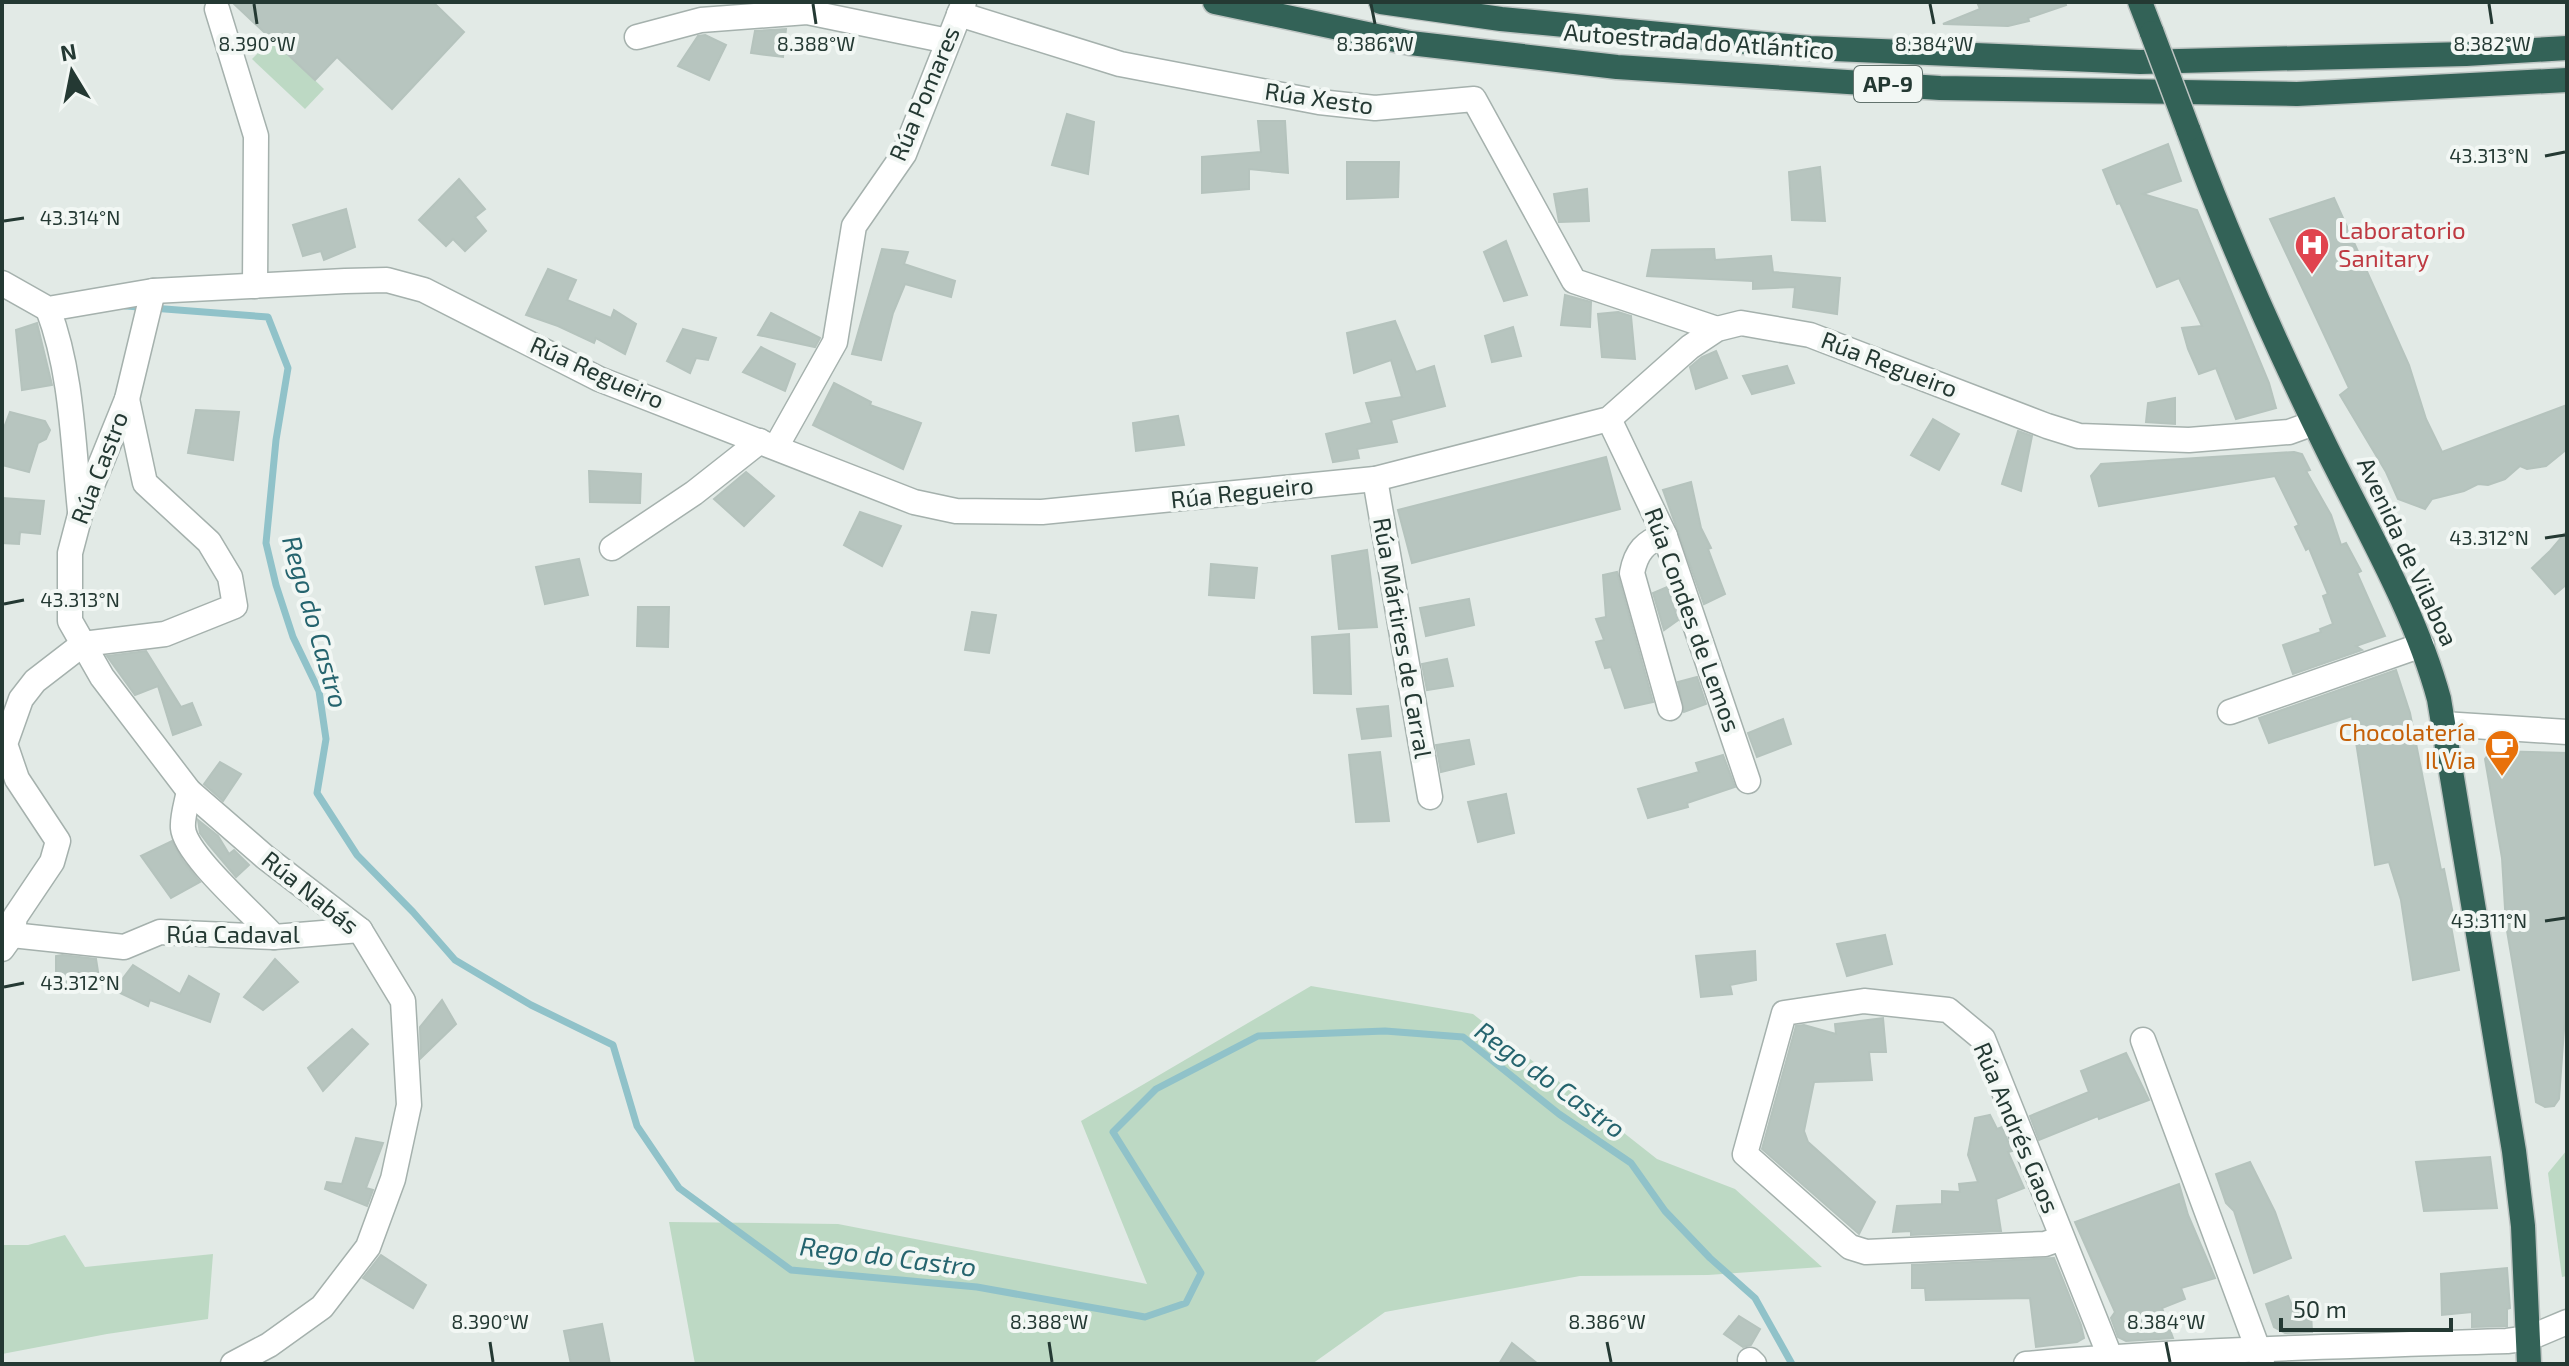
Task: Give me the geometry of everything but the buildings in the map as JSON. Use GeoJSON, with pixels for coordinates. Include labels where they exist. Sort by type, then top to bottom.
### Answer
{"type":"FeatureCollection","features":[{"type":"Feature","properties":{"kind":"highway","name":"Autoestrada do Atlántico"},"geometry":{"type":"LineString","coordinates":[[1215,2],[1410,43],[1617,67],[1940,88],[2297,94],[2567,80]]}},
{"type":"Feature","properties":{"kind":"highway","name":"Autoestrada do Atlántico"},"geometry":{"type":"LineString","coordinates":[[1381,2],[1501,19],[1810,48],[2140,62],[2466,54],[2567,48]]}},
{"type":"Feature","properties":{"kind":"highway","name":"Avenida de Vilaboa"},"geometry":{"type":"LineString","coordinates":[[2140,2],[2254,290],[2314,423],[2422,645],[2439,699],[2514,1151],[2523,1226],[2529,1364]]}},
{"type":"Feature","properties":{"kind":"highway","name":"Avenida de Vilaboa"},"geometry":{"type":"LineString","coordinates":[[2152,33],[2153,2]]}},
{"type":"Feature","properties":{"kind":"street","name":"Rúa Pomares"},"geometry":{"type":"LineString","coordinates":[[768,444],[835,342],[854,226],[904,154],[961,8]]}},
{"type":"Feature","properties":{"kind":"street","name":"Rúa Xesto"},"geometry":{"type":"LineString","coordinates":[[961,8],[1120,64],[1319,102],[1375,108],[1474,99],[1574,281],[1717,329]]}},
{"type":"Feature","properties":{"kind":"street"},"geometry":{"type":"LineString","coordinates":[[217,9],[256,136],[255,286]]}},
{"type":"Feature","properties":{"kind":"street"},"geometry":{"type":"LineString","coordinates":[[637,37],[701,20],[807,12],[948,41]]}},
{"type":"Feature","properties":{"kind":"street","name":"Rúa Regueiro"},"geometry":{"type":"LineString","coordinates":[[48,309],[153,291],[387,280],[424,290],[599,379],[914,502],[956,511],[1042,512],[1375,479],[1609,419],[1690,347],[1717,329],[1741,323],[1810,335],[2079,436],[2189,440],[2289,432],[2314,423]]}},
{"type":"Feature","properties":{"kind":"street"},"geometry":{"type":"LineString","coordinates":[[2,283],[48,309],[58,336],[80,515]]}},
{"type":"Feature","properties":{"kind":"street","name":"Rúa Castro"},"geometry":{"type":"LineString","coordinates":[[83,644],[70,621],[70,553],[80,515],[127,399],[153,291]]}},
{"type":"Feature","properties":{"kind":"street"},"geometry":{"type":"LineString","coordinates":[[8,928],[52,862],[58,841],[17,779],[5,744],[21,699],[35,681],[83,644],[165,634],[235,606],[230,577],[209,542],[145,483],[127,399]]}},
{"type":"Feature","properties":{"kind":"street","name":"Rúa Condes de Lemos"},"geometry":{"type":"LineString","coordinates":[[1609,419],[1665,536],[1748,781]]}},
{"type":"Feature","properties":{"kind":"street"},"geometry":{"type":"LineString","coordinates":[[612,548],[768,444]]}},
{"type":"Feature","properties":{"kind":"street","name":"Rúa Mártires de Carral"},"geometry":{"type":"LineString","coordinates":[[1375,479],[1430,797]]}},
{"type":"Feature","properties":{"kind":"street"},"geometry":{"type":"LineString","coordinates":[[1665,536],[1650,540],[1635,560],[1632,573],[1670,708]]}},
{"type":"Feature","properties":{"kind":"street","name":"Rúa Nabás"},"geometry":{"type":"LineString","coordinates":[[83,644],[102,677],[189,791],[265,857],[360,930],[403,1001],[409,1105],[393,1179],[368,1247],[322,1307],[269,1345],[233,1364]]}},
{"type":"Feature","properties":{"kind":"street"},"geometry":{"type":"LineString","coordinates":[[2230,712],[2422,645]]}},
{"type":"Feature","properties":{"kind":"street"},"geometry":{"type":"LineString","coordinates":[[2443,724],[2567,732]]}},
{"type":"Feature","properties":{"kind":"street"},"geometry":{"type":"LineString","coordinates":[[189,791],[182,830],[203,866],[274,937]]}},
{"type":"Feature","properties":{"kind":"street","name":"Rúa Cadaval"},"geometry":{"type":"LineString","coordinates":[[8,928],[124,947],[160,932],[274,937],[360,930]]}},
{"type":"Feature","properties":{"kind":"street","name":"Rúa Andrés Gaos"},"geometry":{"type":"LineString","coordinates":[[2062,1238],[2045,1244],[1866,1252],[1850,1247],[1745,1154],[1784,1013],[1864,1001],[1948,1010],[1983,1039],[2112,1360]]}},
{"type":"Feature","properties":{"kind":"street"},"geometry":{"type":"LineString","coordinates":[[2143,1040],[2261,1356]]}},
{"type":"Feature","properties":{"kind":"street"},"geometry":{"type":"LineString","coordinates":[[2026,1364],[2261,1356],[2507,1341],[2529,1338],[2567,1322]]}},
{"type":"Feature","properties":{"kind":"green space"},"geometry":{"type":"Polygon","coordinates":[[[272,39],[324,89],[305,109],[252,59],[272,39]]]}},
{"type":"Feature","properties":{"kind":"green space"},"geometry":{"type":"Polygon","coordinates":[[[1311,986],[1473,1014],[1657,1159],[1735,1189],[1822,1267],[1708,1275],[1580,1276],[1385,1312],[1312,1364],[695,1364],[669,1222],[838,1224],[1147,1284],[1081,1121],[1311,986]]]}},
{"type":"Feature","properties":{"kind":"green space"},"geometry":{"type":"Polygon","coordinates":[[[2567,1150],[2567,1276],[2562,1277],[2548,1173],[2567,1150]]]}},
{"type":"Feature","properties":{"kind":"green space"},"geometry":{"type":"Polygon","coordinates":[[[65,1235],[85,1267],[213,1254],[208,1319],[2,1354],[2,1245],[28,1245],[65,1235]]]}},
{"type":"Feature","properties":{"kind":"waterway","name":"Rego do Castro"},"geometry":{"type":"LineString","coordinates":[[126,306],[268,317],[288,368],[276,440],[266,543],[293,637],[319,691],[326,739],[317,793],[357,855],[455,960],[531,1005],[613,1045],[637,1126],[679,1188],[791,1270],[977,1287],[1145,1317],[1186,1303],[1201,1273],[1113,1132],[1156,1089],[1258,1036],[1385,1031],[1463,1037],[1559,1114],[1631,1163],[1665,1211],[1710,1258],[1755,1298],[1792,1364]]}},
{"type":"Feature","properties":{"kind":"place","name":"Laboratorio Sanitary"},"geometry":{"type":"Point","coordinates":[2312,276]}},
{"type":"Feature","properties":{"kind":"place","name":"Chocolatería Il Via"},"geometry":{"type":"Point","coordinates":[2502,778]}}]}
